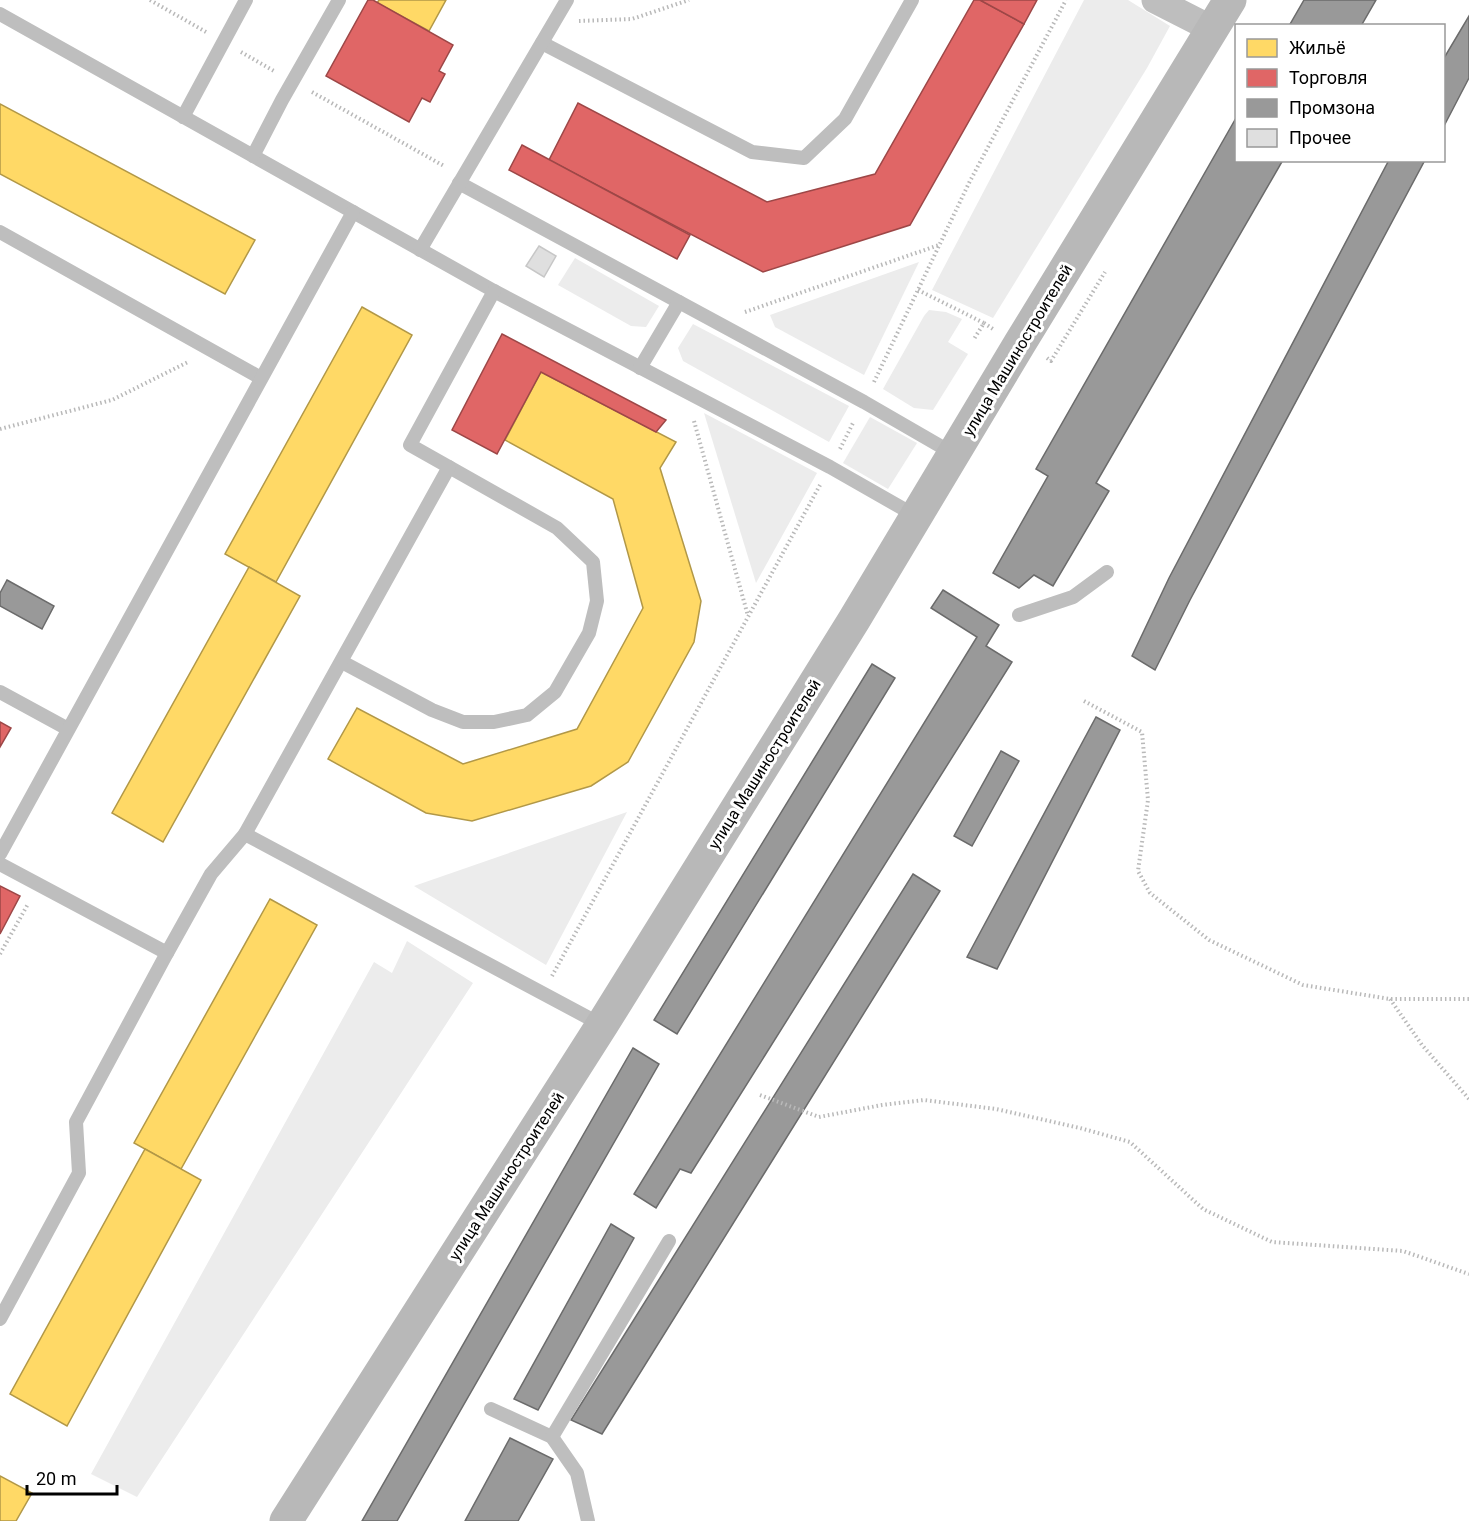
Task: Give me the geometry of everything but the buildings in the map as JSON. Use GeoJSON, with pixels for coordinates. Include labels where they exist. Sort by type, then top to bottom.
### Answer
{"type":"FeatureCollection","features":[{"type":"Feature","properties":{"kind":"main road","name":"улица Машиностроителей"},"geometry":{"type":"LineString","coordinates":[[286,1521],[602,1025],[854,621],[1230,0]]}},
{"type":"Feature","properties":{"kind":"street"},"geometry":{"type":"LineString","coordinates":[[1155,0],[1212,28]]}},
{"type":"Feature","properties":{"kind":"lane"},"geometry":{"type":"LineString","coordinates":[[183,117],[246,0]]}},
{"type":"Feature","properties":{"kind":"lane"},"geometry":{"type":"LineString","coordinates":[[253,156],[339,0]]}},
{"type":"Feature","properties":{"kind":"lane"},"geometry":{"type":"LineString","coordinates":[[420,250],[567,0]]}},
{"type":"Feature","properties":{"kind":"lane"},"geometry":{"type":"LineString","coordinates":[[542,43],[752,152],[804,158],[844,119],[912,0]]}},
{"type":"Feature","properties":{"kind":"lane"},"geometry":{"type":"LineString","coordinates":[[0,14],[494,291],[830,467],[916,516]]}},
{"type":"Feature","properties":{"kind":"lane"},"geometry":{"type":"LineString","coordinates":[[461,180],[954,454]]}},
{"type":"Feature","properties":{"kind":"lane"},"geometry":{"type":"LineString","coordinates":[[0,854],[353,212]]}},
{"type":"Feature","properties":{"kind":"lane"},"geometry":{"type":"LineString","coordinates":[[0,232],[261,378]]}},
{"type":"Feature","properties":{"kind":"lane"},"geometry":{"type":"LineString","coordinates":[[342,662],[432,710],[463,722],[494,722],[527,715],[555,692],[589,633],[597,601],[593,562],[557,528],[410,445],[494,291]]}},
{"type":"Feature","properties":{"kind":"lane"},"geometry":{"type":"LineString","coordinates":[[640,368],[679,302]]}},
{"type":"Feature","properties":{"kind":"lane"},"geometry":{"type":"LineString","coordinates":[[0,1319],[79,1173],[76,1122],[211,874],[245,834],[449,467]]}},
{"type":"Feature","properties":{"kind":"lane"},"geometry":{"type":"LineString","coordinates":[[1019,615],[1073,597],[1107,572]]}},
{"type":"Feature","properties":{"kind":"lane"},"geometry":{"type":"LineString","coordinates":[[0,692],[68,729]]}},
{"type":"Feature","properties":{"kind":"lane"},"geometry":{"type":"LineString","coordinates":[[245,834],[602,1025]]}},
{"type":"Feature","properties":{"kind":"lane"},"geometry":{"type":"LineString","coordinates":[[0,864],[167,953]]}},
{"type":"Feature","properties":{"kind":"lane"},"geometry":{"type":"LineString","coordinates":[[552,1437],[669,1241]]}},
{"type":"Feature","properties":{"kind":"lane"},"geometry":{"type":"LineString","coordinates":[[491,1409],[552,1437],[577,1473],[588,1521]]}},
{"type":"Feature","properties":{"kind":"path"},"geometry":{"type":"LineString","coordinates":[[555,22],[632,19],[689,0]]}},
{"type":"Feature","properties":{"kind":"path"},"geometry":{"type":"LineString","coordinates":[[542,994],[830,467],[864,402],[969,183],[1066,0]]}},
{"type":"Feature","properties":{"kind":"path"},"geometry":{"type":"LineString","coordinates":[[293,82],[461,180]]}},
{"type":"Feature","properties":{"kind":"path"},"geometry":{"type":"LineString","coordinates":[[716,322],[939,245]]}},
{"type":"Feature","properties":{"kind":"path"},"geometry":{"type":"LineString","coordinates":[[918,290],[984,323],[974,339]]}},
{"type":"Feature","properties":{"kind":"path"},"geometry":{"type":"LineString","coordinates":[[0,429],[112,400],[212,350]]}},
{"type":"Feature","properties":{"kind":"path"},"geometry":{"type":"LineString","coordinates":[[686,392],[748,617]]}},
{"type":"Feature","properties":{"kind":"path"},"geometry":{"type":"LineString","coordinates":[[1084,701],[1142,732],[1148,800],[1138,871],[1150,893],[1209,940],[1303,985],[1390,999],[1469,999]]}},
{"type":"Feature","properties":{"kind":"path"},"geometry":{"type":"LineString","coordinates":[[0,954],[39,885]]}},
{"type":"Feature","properties":{"kind":"path"},"geometry":{"type":"LineString","coordinates":[[1390,999],[1422,1044],[1469,1099]]}},
{"type":"Feature","properties":{"kind":"path"},"geometry":{"type":"LineString","coordinates":[[760,1095],[819,1117],[924,1100],[996,1109],[1080,1128],[1130,1142],[1203,1209],[1272,1242],[1403,1251],[1469,1274]]}},
{"type":"Feature","properties":{"kind":"shaded area"},"geometry":{"type":"Polygon","coordinates":[[[1084,0],[1128,0],[1170,26],[1147,68],[993,318],[932,290],[1084,0]]]}},
{"type":"Feature","properties":{"kind":"shaded area"},"geometry":{"type":"Polygon","coordinates":[[[575,258],[659,306],[646,327],[631,326],[558,285],[575,258]]]}},
{"type":"Feature","properties":{"kind":"shaded area"},"geometry":{"type":"Polygon","coordinates":[[[919,262],[864,375],[775,327],[770,315],[919,262]]]}},
{"type":"Feature","properties":{"kind":"shaded area"},"geometry":{"type":"Polygon","coordinates":[[[929,310],[946,312],[962,319],[948,342],[968,354],[933,410],[914,408],[883,389],[929,310]]]}},
{"type":"Feature","properties":{"kind":"shaded area"},"geometry":{"type":"Polygon","coordinates":[[[693,324],[849,406],[829,442],[683,361],[678,348],[693,324]]]}},
{"type":"Feature","properties":{"kind":"shaded area"},"geometry":{"type":"Polygon","coordinates":[[[704,413],[817,473],[756,583],[704,413]]]}},
{"type":"Feature","properties":{"kind":"shaded area"},"geometry":{"type":"Polygon","coordinates":[[[870,417],[917,443],[888,489],[843,463],[870,417]]]}},
{"type":"Feature","properties":{"kind":"shaded area"},"geometry":{"type":"Polygon","coordinates":[[[627,812],[546,965],[414,886],[627,812]]]}},
{"type":"Feature","properties":{"kind":"shaded area"},"geometry":{"type":"Polygon","coordinates":[[[407,941],[473,983],[137,1497],[91,1474],[374,962],[392,973],[407,941]]]}}]}
